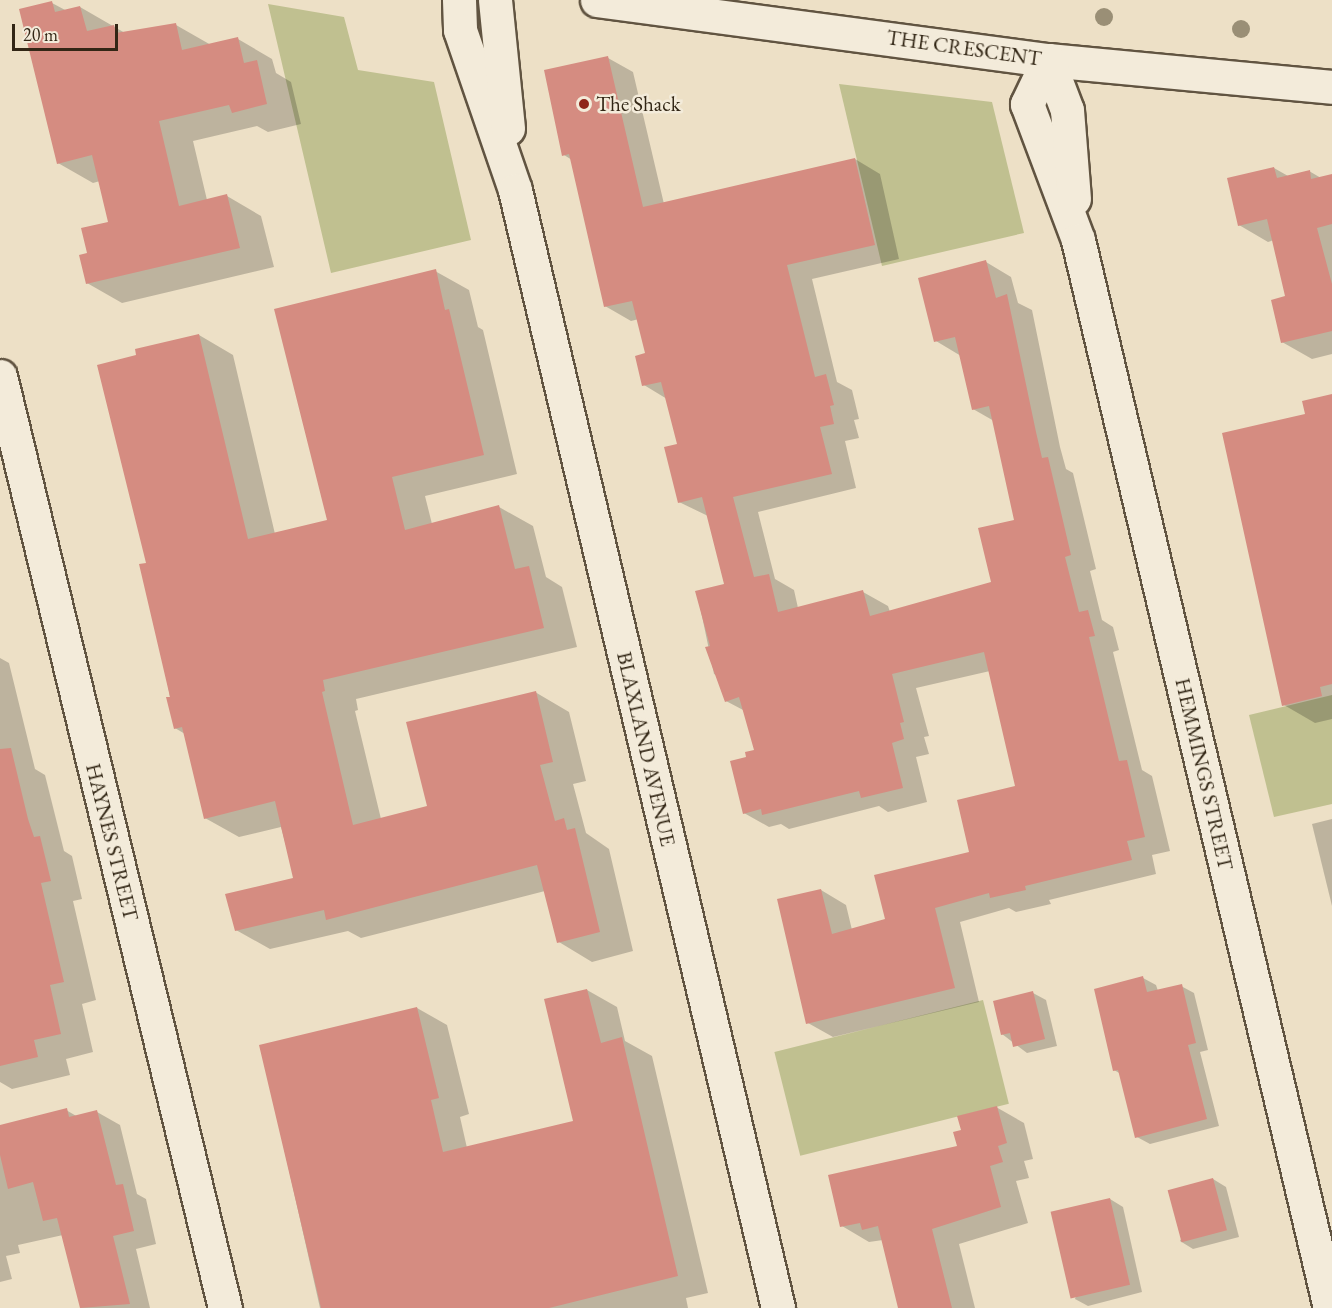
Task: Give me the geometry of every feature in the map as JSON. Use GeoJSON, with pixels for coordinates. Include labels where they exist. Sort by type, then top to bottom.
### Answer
{"type":"FeatureCollection","features":[{"type":"Feature","properties":{"kind":"street","name":"BLAXLAND AVENUE"},"geometry":{"type":"LineString","coordinates":[[459,0],[460,30],[515,190],[778,1308]]}},
{"type":"Feature","properties":{"kind":"street","name":"BLAXLAND AVENUE"},"geometry":{"type":"LineString","coordinates":[[495,0],[515,190]]}},
{"type":"Feature","properties":{"kind":"street","name":"THE CRESCENT"},"geometry":{"type":"LineString","coordinates":[[597,0],[1048,60],[1332,87]]}},
{"type":"Feature","properties":{"kind":"street","name":"HEMMINGS STREET"},"geometry":{"type":"LineString","coordinates":[[1048,60],[1066,110],[1078,240],[1330,1308]]}},
{"type":"Feature","properties":{"kind":"street","name":"HAYNES STREET"},"geometry":{"type":"LineString","coordinates":[[0,376],[225,1308]]}},
{"type":"Feature","properties":{"kind":"green space"},"geometry":{"type":"Polygon","coordinates":[[[268,4],[344,17],[358,70],[434,82],[471,240],[331,273],[268,4]]]}},
{"type":"Feature","properties":{"kind":"green space"},"geometry":{"type":"Polygon","coordinates":[[[839,84],[992,102],[1024,233],[882,266],[839,84]]]}},
{"type":"Feature","properties":{"kind":"green space"},"geometry":{"type":"Polygon","coordinates":[[[1332,695],[1332,804],[1274,817],[1249,715],[1332,695]]]}},
{"type":"Feature","properties":{"kind":"green space"},"geometry":{"type":"Polygon","coordinates":[[[983,1000],[1009,1104],[800,1156],[774,1052],[983,1000]]]}},
{"type":"Feature","properties":{"kind":"building"},"geometry":{"type":"Polygon","coordinates":[[[52,1],[55,12],[80,6],[87,31],[114,25],[116,33],[176,23],[182,50],[238,37],[244,63],[257,60],[267,104],[232,113],[229,105],[159,121],[179,206],[227,194],[240,248],[86,284],[79,255],[87,253],[81,228],[108,222],[92,155],[57,164],[19,9],[52,1]]]}},
{"type":"Feature","properties":{"kind":"building"},"geometry":{"type":"Polygon","coordinates":[[[608,56],[643,207],[855,158],[875,245],[787,265],[815,377],[826,374],[834,405],[830,406],[834,424],[820,427],[832,474],[733,497],[754,577],[769,574],[778,612],[863,590],[870,616],[991,582],[978,528],[1014,520],[989,406],[972,410],[955,337],[934,342],[918,278],[986,260],[996,298],[1007,294],[1042,458],[1048,457],[1071,555],[1065,557],[1079,612],[1088,610],[1095,636],[1089,637],[1119,761],[1127,760],[1145,837],[1127,841],[1132,860],[1025,886],[1026,890],[990,898],[989,893],[935,908],[955,988],[806,1024],[777,899],[821,889],[832,934],[885,919],[874,875],[969,852],[957,800],[1015,786],[984,652],[892,674],[904,722],[900,723],[904,739],[892,743],[903,788],[861,798],[859,791],[762,815],[761,809],[743,814],[730,761],[746,757],[745,752],[754,750],[739,697],[725,702],[705,647],[710,646],[695,591],[724,584],[702,497],[678,503],[664,447],[677,444],[661,382],[642,386],[635,356],[645,353],[632,301],[604,307],[569,154],[562,156],[544,70],[608,56]]]}},
{"type":"Feature","properties":{"kind":"building"},"geometry":{"type":"Polygon","coordinates":[[[1274,167],[1277,178],[1310,170],[1311,179],[1332,174],[1332,224],[1317,228],[1332,284],[1332,331],[1281,343],[1271,300],[1285,296],[1267,219],[1238,226],[1227,178],[1274,167]]]}},
{"type":"Feature","properties":{"kind":"building"},"geometry":{"type":"Polygon","coordinates":[[[436,269],[445,310],[449,309],[484,455],[392,477],[405,530],[499,505],[515,569],[529,566],[544,628],[323,680],[325,691],[322,692],[353,825],[427,806],[406,722],[536,691],[553,762],[540,765],[555,821],[564,818],[567,830],[575,828],[600,932],[557,943],[537,865],[326,920],[324,910],[235,931],[225,894],[293,878],[275,801],[204,819],[182,727],[174,729],[166,697],[170,697],[139,564],[146,563],[97,365],[136,355],[135,349],[199,334],[248,539],[327,520],[274,309],[436,269]]]}},
{"type":"Feature","properties":{"kind":"building"},"geometry":{"type":"Polygon","coordinates":[[[1332,394],[1332,684],[1320,687],[1322,696],[1282,706],[1222,433],[1305,414],[1302,401],[1332,394]]]}},
{"type":"Feature","properties":{"kind":"building"},"geometry":{"type":"Polygon","coordinates":[[[11,748],[28,819],[34,837],[40,836],[51,881],[41,883],[64,982],[50,985],[61,1034],[34,1040],[38,1057],[0,1066],[0,749],[11,748]]]}},
{"type":"Feature","properties":{"kind":"building"},"geometry":{"type":"Polygon","coordinates":[[[1143,976],[1147,992],[1182,984],[1196,1043],[1188,1045],[1207,1119],[1135,1138],[1118,1070],[1113,1071],[1094,989],[1143,976]]]}},
{"type":"Feature","properties":{"kind":"building"},"geometry":{"type":"Polygon","coordinates":[[[587,989],[601,1043],[622,1037],[678,1276],[549,1308],[321,1308],[259,1045],[417,1007],[439,1098],[431,1100],[443,1152],[573,1121],[544,999],[587,989]]]}},
{"type":"Feature","properties":{"kind":"building"},"geometry":{"type":"Polygon","coordinates":[[[1033,991],[1045,1039],[1013,1047],[1010,1033],[1001,1035],[993,1001],[1033,991]]]}},
{"type":"Feature","properties":{"kind":"building"},"geometry":{"type":"Polygon","coordinates":[[[997,1106],[1007,1143],[998,1146],[1003,1162],[990,1166],[1001,1207],[932,1229],[952,1308],[898,1308],[878,1226],[862,1230],[860,1223],[840,1227],[828,1175],[957,1146],[953,1132],[961,1130],[957,1116],[997,1106]]]}},
{"type":"Feature","properties":{"kind":"building"},"geometry":{"type":"Polygon","coordinates":[[[67,1108],[69,1117],[97,1110],[116,1185],[123,1184],[134,1231],[113,1236],[130,1304],[80,1308],[57,1218],[43,1221],[33,1182],[8,1189],[0,1155],[0,1125],[67,1108]]]}},
{"type":"Feature","properties":{"kind":"building"},"geometry":{"type":"Polygon","coordinates":[[[1213,1178],[1227,1230],[1182,1242],[1168,1190],[1213,1178]]]}},
{"type":"Feature","properties":{"kind":"building"},"geometry":{"type":"Polygon","coordinates":[[[1110,1198],[1130,1285],[1071,1298],[1051,1212],[1110,1198]]]}},
{"type":"Feature","properties":{"kind":"place","name":"The Shack"},"geometry":{"type":"Point","coordinates":[584,104]}}]}
